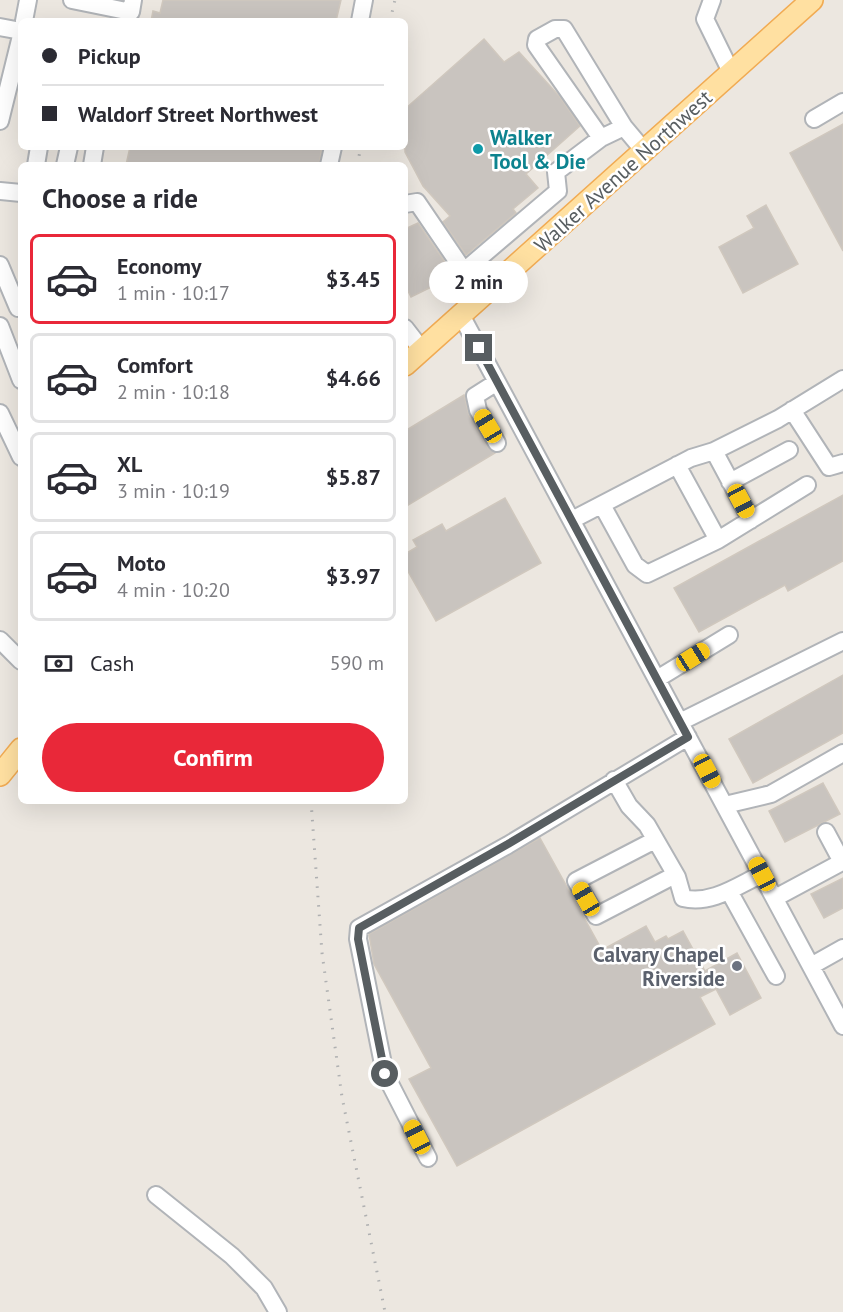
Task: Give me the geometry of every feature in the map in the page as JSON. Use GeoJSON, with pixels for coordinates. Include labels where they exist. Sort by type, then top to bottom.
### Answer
{"type":"FeatureCollection","features":[{"type":"Feature","properties":{"kind":"main road","name":"Walker Avenue Northwest"},"geometry":{"type":"LineString","coordinates":[[408,362],[812,0]]}},
{"type":"Feature","properties":{"kind":"main road"},"geometry":{"type":"LineString","coordinates":[[0,775],[18,753]]}},
{"type":"Feature","properties":{"kind":"street"},"geometry":{"type":"LineString","coordinates":[[25,18],[28,0]]}},
{"type":"Feature","properties":{"kind":"street"},"geometry":{"type":"LineString","coordinates":[[72,0],[130,12],[133,0]]}},
{"type":"Feature","properties":{"kind":"street"},"geometry":{"type":"LineString","coordinates":[[361,18],[364,0]]}},
{"type":"Feature","properties":{"kind":"street"},"geometry":{"type":"LineString","coordinates":[[711,0],[705,19],[732,74]]}},
{"type":"Feature","properties":{"kind":"street"},"geometry":{"type":"LineString","coordinates":[[0,27],[18,30]]}},
{"type":"Feature","properties":{"kind":"street"},"geometry":{"type":"LineString","coordinates":[[601,138],[536,45],[537,39],[555,29],[564,29],[624,127],[645,152]]}},
{"type":"Feature","properties":{"kind":"street"},"geometry":{"type":"LineString","coordinates":[[0,121],[18,48]]}},
{"type":"Feature","properties":{"kind":"street"},"geometry":{"type":"LineString","coordinates":[[814,119],[843,102]]}},
{"type":"Feature","properties":{"kind":"street"},"geometry":{"type":"LineString","coordinates":[[577,212],[558,191],[556,172],[601,138],[624,127]]}},
{"type":"Feature","properties":{"kind":"street"},"geometry":{"type":"LineString","coordinates":[[0,191],[18,193]]}},
{"type":"Feature","properties":{"kind":"street"},"geometry":{"type":"LineString","coordinates":[[408,201],[417,202],[464,272],[558,191]]}},
{"type":"Feature","properties":{"kind":"street"},"geometry":{"type":"LineString","coordinates":[[509,234],[528,255]]}},
{"type":"Feature","properties":{"kind":"street"},"geometry":{"type":"LineString","coordinates":[[0,265],[18,305]]}},
{"type":"Feature","properties":{"kind":"street"},"geometry":{"type":"LineString","coordinates":[[0,315],[18,307]]}},
{"type":"Feature","properties":{"kind":"street"},"geometry":{"type":"LineString","coordinates":[[461,315],[843,1026]]}},
{"type":"Feature","properties":{"kind":"street"},"geometry":{"type":"LineString","coordinates":[[0,326],[18,372]]}},
{"type":"Feature","properties":{"kind":"street"},"geometry":{"type":"LineString","coordinates":[[408,332],[422,350]]}},
{"type":"Feature","properties":{"kind":"street"},"geometry":{"type":"LineString","coordinates":[[572,520],[691,458],[714,451],[843,380]]}},
{"type":"Feature","properties":{"kind":"street"},"geometry":{"type":"LineString","coordinates":[[497,382],[475,396],[478,410],[497,443]]}},
{"type":"Feature","properties":{"kind":"street"},"geometry":{"type":"LineString","coordinates":[[792,410],[829,467],[843,463]]}},
{"type":"Feature","properties":{"kind":"street"},"geometry":{"type":"LineString","coordinates":[[0,413],[18,451]]}},
{"type":"Feature","properties":{"kind":"street"},"geometry":{"type":"LineString","coordinates":[[730,482],[789,450]]}},
{"type":"Feature","properties":{"kind":"street"},"geometry":{"type":"LineString","coordinates":[[714,451],[751,520]]}},
{"type":"Feature","properties":{"kind":"street"},"geometry":{"type":"LineString","coordinates":[[677,465],[718,540]]}},
{"type":"Feature","properties":{"kind":"street"},"geometry":{"type":"LineString","coordinates":[[602,505],[634,565],[647,574],[718,540],[807,485]]}},
{"type":"Feature","properties":{"kind":"street"},"geometry":{"type":"LineString","coordinates":[[657,679],[729,635]]}},
{"type":"Feature","properties":{"kind":"street"},"geometry":{"type":"LineString","coordinates":[[0,640],[18,658]]}},
{"type":"Feature","properties":{"kind":"street"},"geometry":{"type":"LineString","coordinates":[[680,722],[843,641]]}},
{"type":"Feature","properties":{"kind":"street"},"geometry":{"type":"LineString","coordinates":[[428,1158],[385,1074],[358,939],[359,928],[508,844],[688,737]]}},
{"type":"Feature","properties":{"kind":"street"},"geometry":{"type":"LineString","coordinates":[[725,805],[771,794],[843,753]]}},
{"type":"Feature","properties":{"kind":"street"},"geometry":{"type":"LineString","coordinates":[[614,780],[629,806],[647,825],[656,840],[675,875],[683,898],[710,899],[762,874]]}},
{"type":"Feature","properties":{"kind":"street"},"geometry":{"type":"LineString","coordinates":[[775,898],[842,862],[826,832]]}},
{"type":"Feature","properties":{"kind":"street"},"geometry":{"type":"LineString","coordinates":[[656,840],[576,881],[596,916],[675,875]]}},
{"type":"Feature","properties":{"kind":"street"},"geometry":{"type":"LineString","coordinates":[[729,891],[776,976]]}},
{"type":"Feature","properties":{"kind":"street"},"geometry":{"type":"LineString","coordinates":[[811,966],[843,948]]}},
{"type":"Feature","properties":{"kind":"street"},"geometry":{"type":"LineString","coordinates":[[156,1195],[232,1256],[264,1288],[278,1312]]}},
{"type":"Feature","properties":{"kind":"building"},"geometry":{"type":"Polygon","coordinates":[[[163,0],[341,0],[337,18],[152,18],[153,11],[160,13],[163,0]]]}},
{"type":"Feature","properties":{"kind":"building","name":"Walker Tool & Die"},"geometry":{"type":"Polygon","coordinates":[[[484,39],[504,62],[519,52],[560,97],[580,126],[526,174],[538,188],[513,209],[516,213],[466,255],[443,222],[450,216],[423,186],[405,152],[408,150],[408,106],[484,39]]]}},
{"type":"Feature","properties":{"kind":"building"},"geometry":{"type":"Polygon","coordinates":[[[843,124],[843,251],[790,153],[843,124]]]}},
{"type":"Feature","properties":{"kind":"building"},"geometry":{"type":"Polygon","coordinates":[[[129,150],[322,150],[320,162],[127,162],[129,150]]]}},
{"type":"Feature","properties":{"kind":"building"},"geometry":{"type":"Polygon","coordinates":[[[766,205],[798,264],[743,293],[719,247],[754,228],[747,216],[766,205]]]}},
{"type":"Feature","properties":{"kind":"building"},"geometry":{"type":"Polygon","coordinates":[[[418,223],[443,259],[452,277],[411,297],[408,291],[408,228],[418,223]]]}},
{"type":"Feature","properties":{"kind":"building"},"geometry":{"type":"Polygon","coordinates":[[[464,395],[469,415],[488,448],[495,453],[408,505],[408,429],[464,395]]]}},
{"type":"Feature","properties":{"kind":"building"},"geometry":{"type":"Polygon","coordinates":[[[843,495],[843,561],[788,591],[785,585],[699,632],[674,588],[843,495]]]}},
{"type":"Feature","properties":{"kind":"building"},"geometry":{"type":"Polygon","coordinates":[[[505,498],[541,563],[436,621],[408,571],[408,552],[417,547],[413,540],[442,524],[446,531],[505,498]]]}},
{"type":"Feature","properties":{"kind":"building"},"geometry":{"type":"Polygon","coordinates":[[[843,675],[843,733],[753,783],[729,739],[843,675]]]}},
{"type":"Feature","properties":{"kind":"building"},"geometry":{"type":"Polygon","coordinates":[[[823,783],[840,814],[785,842],[769,811],[823,783]]]}},
{"type":"Feature","properties":{"kind":"building"},"geometry":{"type":"Polygon","coordinates":[[[540,838],[602,950],[646,926],[655,942],[666,936],[668,939],[683,931],[705,971],[737,953],[761,998],[730,1015],[716,989],[700,997],[715,1024],[457,1166],[409,1079],[431,1068],[374,964],[369,934],[540,838]]]}},
{"type":"Feature","properties":{"kind":"building"},"geometry":{"type":"Polygon","coordinates":[[[843,878],[843,908],[824,918],[811,894],[843,878]]]}},
{"type":"Feature","properties":{"kind":"railway"},"geometry":{"type":"LineString","coordinates":[[391,18],[395,0]]}},
{"type":"Feature","properties":{"kind":"railway"},"geometry":{"type":"LineString","coordinates":[[358,162],[360,150]]}},
{"type":"Feature","properties":{"kind":"railway"},"geometry":{"type":"LineString","coordinates":[[311,804],[322,953],[342,1097],[385,1312]]}},
{"type":"Feature","properties":{"kind":"place","name":"Walker Tool & Die"},"geometry":{"type":"Point","coordinates":[478,149]}},
{"type":"Feature","properties":{"kind":"place","name":"Calvary Chapel Riverside"},"geometry":{"type":"Point","coordinates":[737,966]}},
{"type":"Feature","properties":{"kind":"route"},"geometry":{"type":"LineString","coordinates":[[385,1074],[358,939],[359,928],[508,844],[688,737],[479,348]]}}]}
